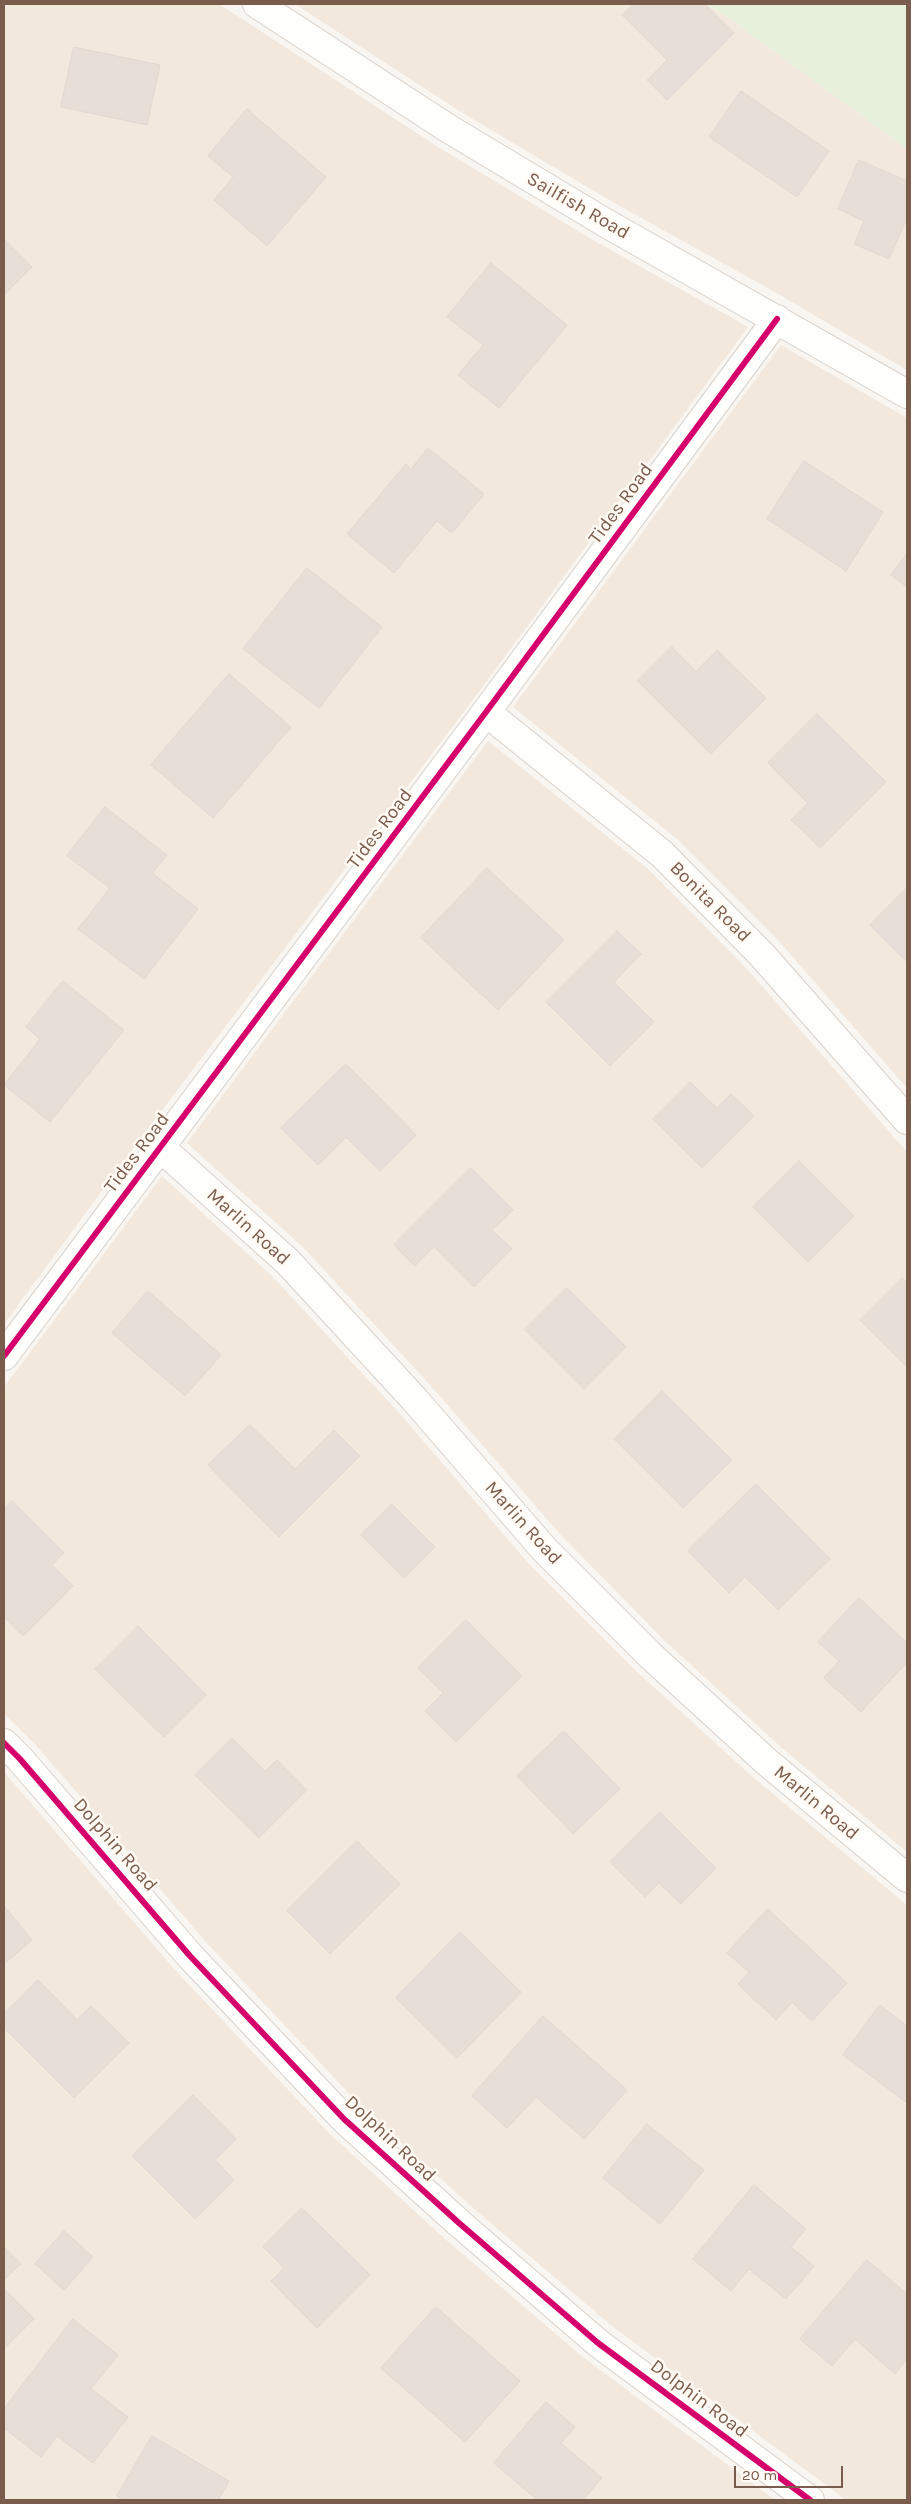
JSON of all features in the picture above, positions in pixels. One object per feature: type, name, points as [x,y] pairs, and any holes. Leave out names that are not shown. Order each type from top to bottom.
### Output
[{"type":"street","name":"Sailfish Road","points":[[257,4],[449,129],[604,222],[907,394]]},
{"type":"street","name":"Tides Road","points":[[4,1356],[486,712],[777,319]]},
{"type":"street","name":"Bonita Road","points":[[486,712],[662,854],[762,955],[907,1120]]},
{"type":"street","name":"Marlin Road","points":[[160,1147],[288,1262],[415,1400],[544,1549],[651,1656],[768,1763],[907,1878]]},
{"type":"street","name":"Dolphin Road","points":[[4,1743],[20,1758],[190,1956],[344,2119],[459,2223],[598,2343],[810,2500]]},
{"type":"shaded area","points":[[4,4],[219,4],[438,147],[593,240],[748,327],[472,701],[132,1150],[4,1324]]},
{"type":"shaded area","points":[[295,4],[705,4],[730,19],[907,149],[907,370],[775,292],[616,204],[461,112]]},
{"type":"shaded area","points":[[781,345],[907,418],[907,1088],[778,940],[677,839],[513,707]]},
{"type":"shaded area","points":[[488,741],[648,869],[747,969],[907,1152],[907,1852],[782,1748],[665,1641],[560,1534],[431,1386],[303,1247],[187,1143]]},
{"type":"shaded area","points":[[162,1176],[273,1277],[400,1414],[529,1564],[636,1671],[755,1779],[907,1905],[907,2500],[846,2500],[612,2326],[473,2208],[359,2104],[206,1942],[35,1744],[4,1714],[4,1387]]},
{"type":"shaded area","points":[[4,1772],[175,1970],[329,2133],[445,2239],[584,2358],[775,2500],[4,2500]]},
{"type":"green space","points":[[705,4],[907,4],[907,149],[730,19]]},
{"type":"building","points":[[634,4],[705,4],[734,33],[667,100],[647,80],[667,60],[622,15]]},
{"type":"building","points":[[74,47],[160,65],[147,125],[61,107]]},
{"type":"building","points":[[741,91],[829,151],[797,197],[709,137]]},
{"type":"building","points":[[247,109],[326,177],[267,246],[214,200],[233,177],[208,156]]},
{"type":"building","points":[[859,160],[907,181],[907,218],[889,259],[854,244],[864,221],[838,209]]},
{"type":"building","points":[[4,239],[32,267],[4,295]]},
{"type":"building","points":[[491,263],[567,325],[499,408],[458,375],[483,345],[447,317]]},
{"type":"building","points":[[428,448],[484,494],[452,533],[437,521],[394,573],[347,534],[406,464],[411,469]]},
{"type":"building","points":[[804,461],[883,512],[846,571],[767,519]]},
{"type":"building","points":[[907,554],[907,587],[891,575]]},
{"type":"building","points":[[307,568],[382,627],[319,708],[243,649]]},
{"type":"building","points":[[672,647],[696,671],[717,650],[766,698],[711,754],[638,681]]},
{"type":"building","points":[[229,674],[291,727],[213,818],[151,765]]},
{"type":"building","points":[[817,714],[886,782],[820,848],[791,820],[808,803],[768,763]]},
{"type":"building","points":[[105,807],[167,855],[152,873],[198,909],[144,979],[78,929],[110,888],[67,856]]},
{"type":"building","points":[[487,868],[564,940],[498,1010],[421,938]]},
{"type":"building","points":[[907,888],[907,962],[870,925]]},
{"type":"building","points":[[617,931],[641,954],[614,982],[654,1022],[610,1066],[546,1002]]},
{"type":"building","points":[[63,981],[124,1030],[50,1122],[4,1085],[40,1039],[26,1027]]},
{"type":"building","points":[[346,1064],[416,1135],[380,1171],[346,1137],[318,1165],[281,1128]]},
{"type":"building","points":[[690,1082],[717,1108],[731,1094],[754,1116],[702,1168],[653,1119]]},
{"type":"building","points":[[799,1161],[854,1216],[808,1262],[753,1207]]},
{"type":"building","points":[[471,1168],[513,1210],[492,1230],[512,1249],[474,1287],[434,1247],[415,1266],[394,1245]]},
{"type":"building","points":[[902,1278],[907,1283],[907,1367],[860,1320]]},
{"type":"building","points":[[567,1288],[626,1347],[584,1389],[525,1330]]},
{"type":"building","points":[[148,1291],[221,1355],[185,1396],[112,1333]]},
{"type":"building","points":[[662,1391],[732,1460],[683,1508],[614,1439]]},
{"type":"building","points":[[250,1425],[295,1469],[334,1430],[360,1456],[279,1537],[208,1465]]},
{"type":"building","points":[[756,1484],[830,1559],[778,1610],[745,1577],[729,1593],[688,1551]]},
{"type":"building","points":[[12,1501],[64,1553],[52,1565],[73,1586],[23,1636],[4,1617],[4,1509]]},
{"type":"building","points":[[392,1504],[435,1547],[404,1578],[361,1535]]},
{"type":"building","points":[[859,1598],[907,1643],[907,1662],[861,1712],[824,1678],[839,1661],[818,1642]]},
{"type":"building","points":[[466,1620],[522,1676],[456,1742],[425,1711],[443,1693],[418,1668]]},
{"type":"building","points":[[138,1626],[206,1695],[164,1737],[95,1669]]},
{"type":"building","points":[[564,1731],[620,1789],[573,1834],[517,1776]]},
{"type":"building","points":[[232,1738],[265,1771],[277,1760],[307,1790],[259,1838],[195,1775]]},
{"type":"building","points":[[660,1812],[716,1868],[681,1904],[659,1883],[645,1897],[610,1862]]},
{"type":"building","points":[[357,1841],[400,1884],[330,1954],[287,1911]]},
{"type":"building","points":[[4,1906],[32,1940],[4,1964]]},
{"type":"building","points":[[768,1909],[847,1983],[812,2021],[792,2002],[776,2020],[738,1984],[749,1972],[727,1953]]},
{"type":"building","points":[[460,1932],[521,1992],[457,2058],[396,1998]]},
{"type":"building","points":[[38,1980],[77,2020],[91,2006],[129,2043],[74,2098],[4,2028],[4,2014]]},
{"type":"building","points":[[880,2005],[907,2026],[907,2103],[843,2055]]},
{"type":"building","points":[[543,2016],[627,2090],[584,2139],[536,2097],[507,2128],[472,2096]]},
{"type":"building","points":[[193,2095],[236,2139],[215,2160],[234,2180],[195,2219],[132,2156]]},
{"type":"building","points":[[647,2124],[704,2170],[660,2224],[603,2178]]},
{"type":"building","points":[[754,2185],[806,2229],[791,2247],[814,2266],[786,2299],[749,2269],[731,2291],[693,2259]]},
{"type":"building","points":[[302,2208],[370,2275],[317,2328],[271,2281],[284,2268],[263,2247]]},
{"type":"building","points":[[64,2231],[93,2257],[64,2290],[35,2264]]},
{"type":"building","points":[[4,2247],[21,2264],[4,2280]]},
{"type":"building","points":[[867,2260],[907,2294],[907,2359],[895,2374],[855,2339],[832,2366],[800,2339]]},
{"type":"building","points":[[4,2289],[34,2319],[4,2349]]},
{"type":"building","points":[[436,2307],[520,2381],[465,2442],[381,2368]]},
{"type":"building","points":[[73,2319],[118,2355],[91,2389],[128,2417],[93,2463],[57,2436],[41,2457],[4,2428],[4,2409]]},
{"type":"building","points":[[546,2402],[575,2427],[561,2443],[602,2478],[583,2500],[537,2500],[494,2463]]},
{"type":"building","points":[[152,2436],[229,2481],[218,2500],[124,2500],[117,2496]]},
{"type":"cycle path","points":[[4,1356],[486,712],[777,319]]},
{"type":"cycle path","points":[[4,1743],[20,1759],[190,1956],[344,2119],[459,2223],[598,2343],[810,2500]]}]
